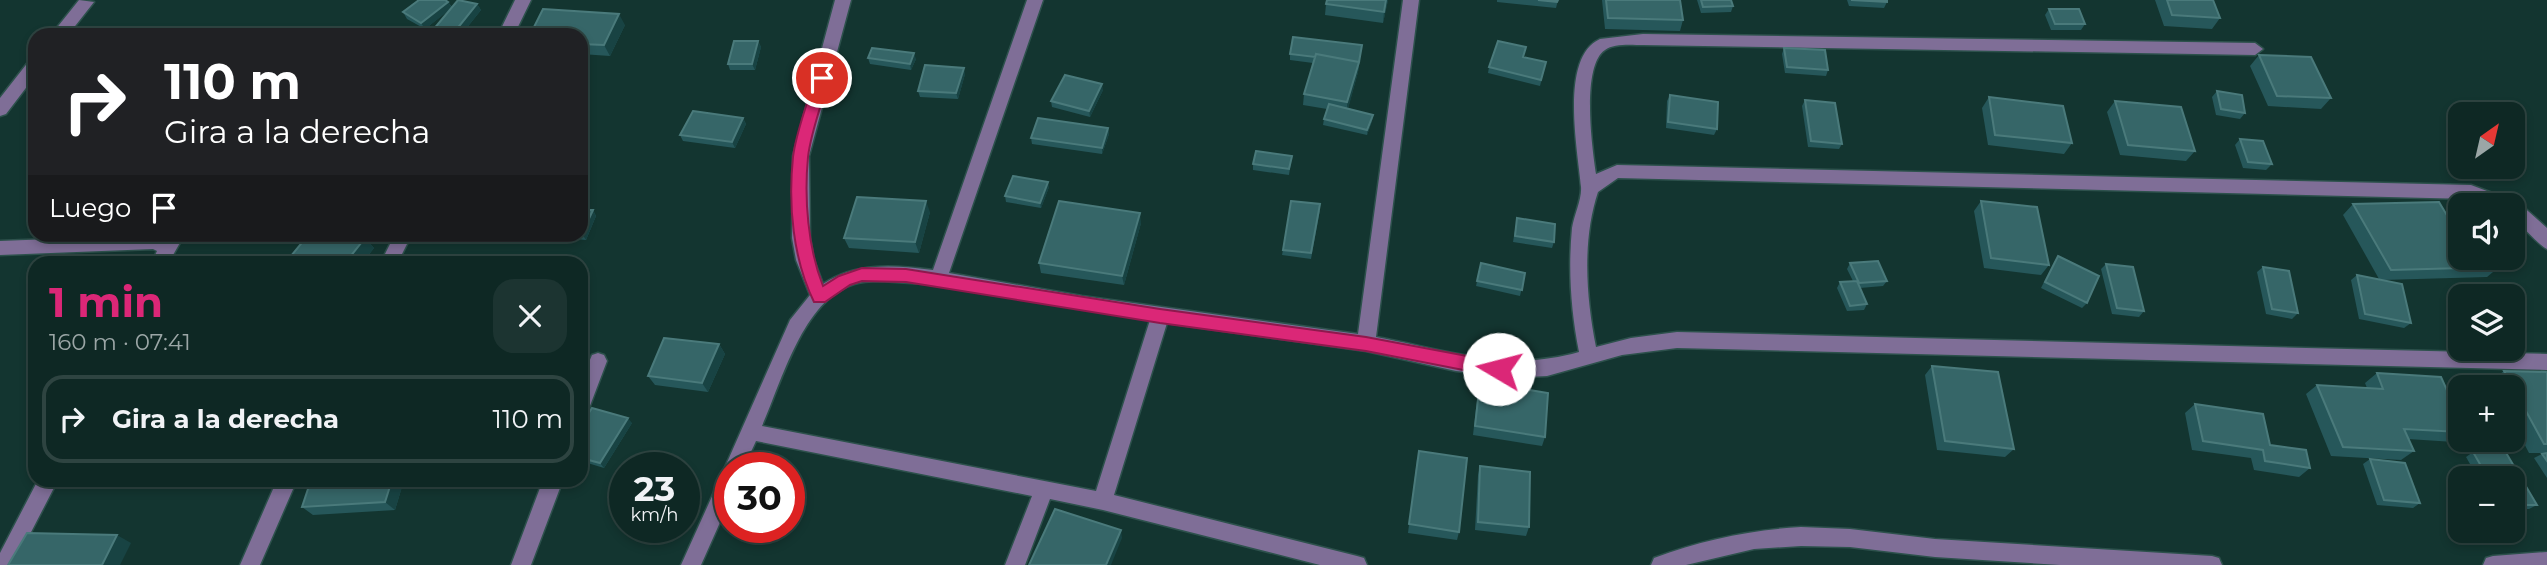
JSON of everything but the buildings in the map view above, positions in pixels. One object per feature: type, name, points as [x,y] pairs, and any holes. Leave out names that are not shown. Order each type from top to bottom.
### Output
[{"type":"street","points":[[509,28],[523,0]]},
{"type":"street","points":[[819,297],[805,260],[801,239],[801,156],[843,0]]},
{"type":"street","points":[[937,280],[1035,0]]},
{"type":"street","points":[[1366,344],[1410,0]]},
{"type":"street","points":[[65,28],[86,2]]},
{"type":"street","points":[[1589,358],[1581,321],[1579,294],[1582,222],[1590,189],[1581,125],[1588,60],[1595,48],[1609,42],[1670,40],[2255,49]]},
{"type":"street","points":[[0,110],[28,74]]},
{"type":"street","points":[[1590,189],[1607,175],[1640,170],[2474,193]]},
{"type":"street","points":[[2525,218],[2540,231],[2547,242]]},
{"type":"street","points":[[0,248],[154,242],[168,248]]},
{"type":"street","points":[[742,452],[799,320],[819,297],[845,281],[862,275],[937,280],[1160,316],[1366,344],[1483,368],[1514,371],[1562,366],[1640,344],[1677,340],[2547,362]]},
{"type":"street","points":[[1102,502],[1160,316]]},
{"type":"street","points":[[588,387],[598,361]]},
{"type":"street","points":[[751,432],[1102,502],[1357,565]]},
{"type":"street","points":[[4,565],[44,487]]},
{"type":"street","points":[[250,565],[284,487]]},
{"type":"street","points":[[520,565],[550,487]]},
{"type":"street","points":[[1015,565],[1044,490]]},
{"type":"street","points":[[691,565],[714,514]]},
{"type":"street","points":[[1661,565],[1687,554],[1729,543],[1769,537],[1842,537],[1925,556],[2212,565]]},
{"type":"street","points":[[2493,565],[2547,561]]},
{"type":"route","points":[[822,78],[801,156],[800,196],[801,239],[805,260],[819,297],[829,289],[862,275],[906,276],[1160,316],[1366,344],[1499,369]]}]
